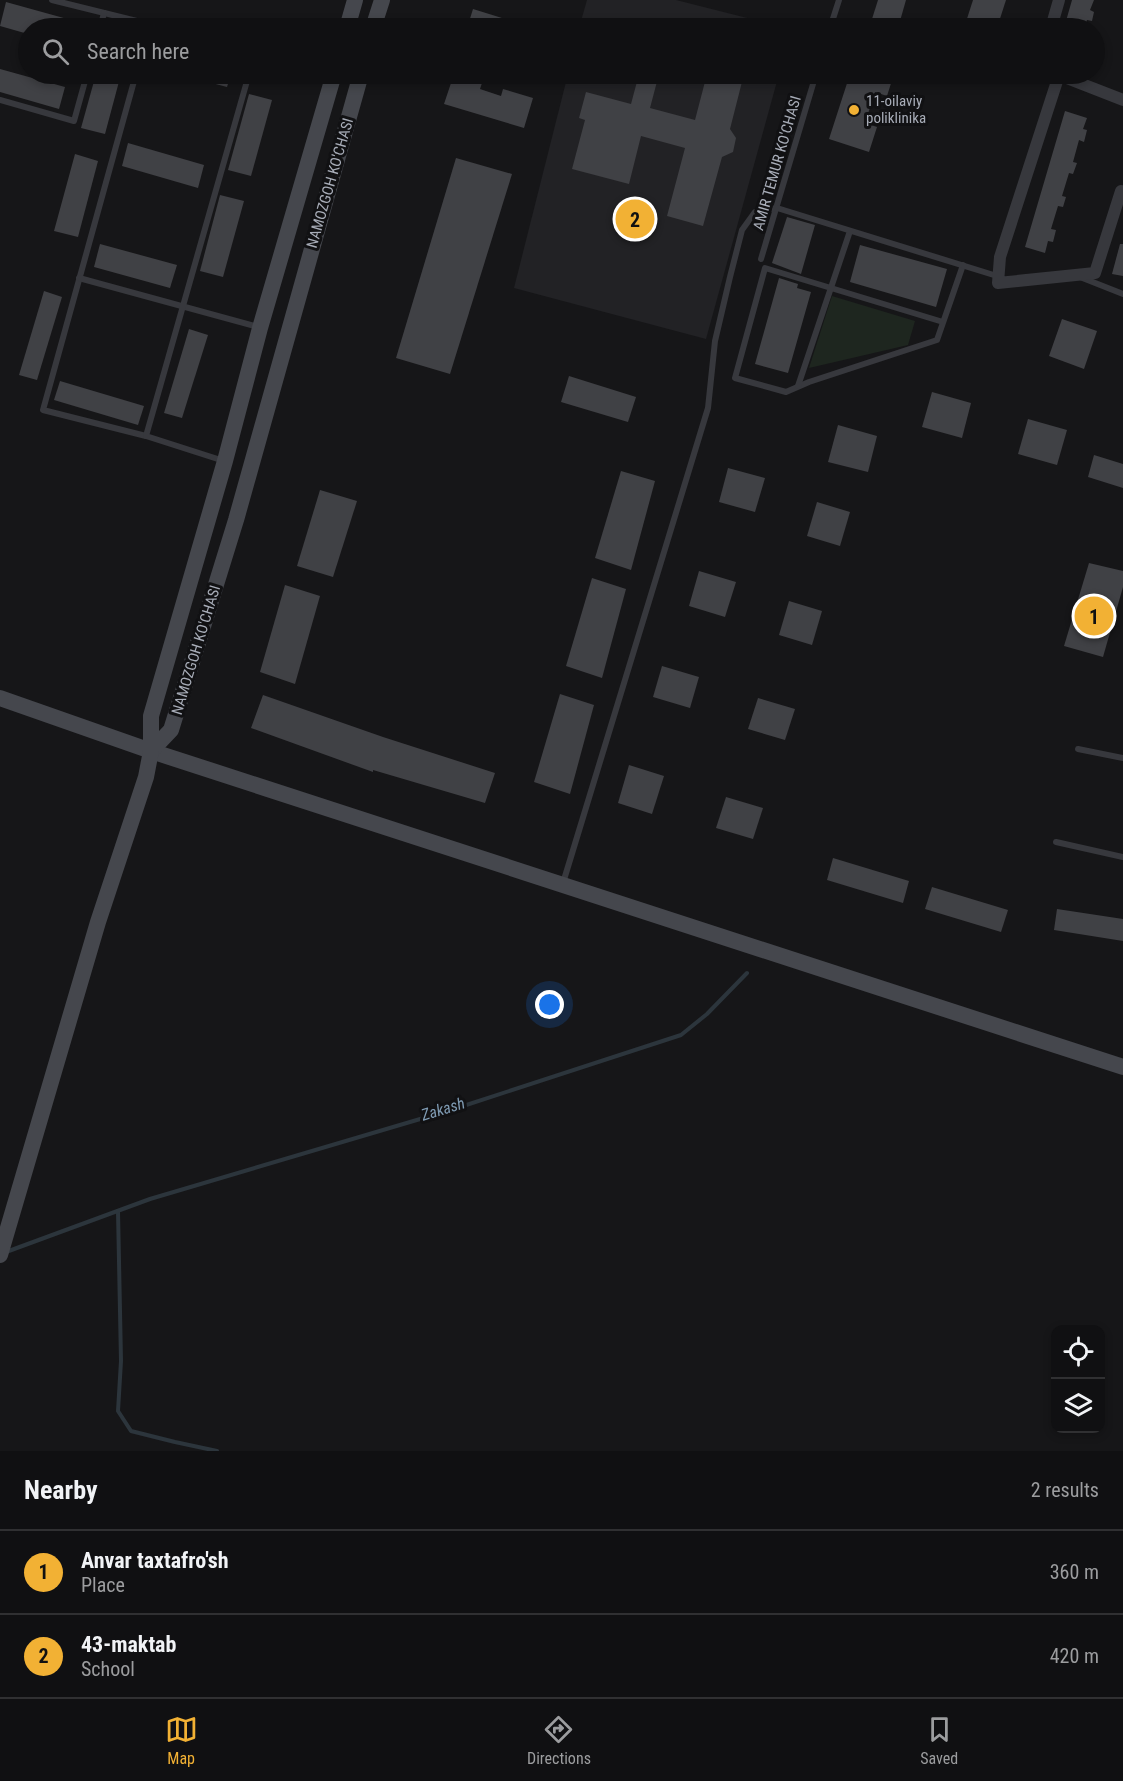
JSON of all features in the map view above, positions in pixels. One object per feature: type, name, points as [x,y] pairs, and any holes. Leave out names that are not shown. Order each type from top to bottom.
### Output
[{"type":"main road","points":[[350,18],[355,0]]},
{"type":"main road","points":[[376,18],[382,0]]},
{"type":"main road","name":"NAMOZGOH KO'CHASI","points":[[151,751],[151,716],[331,84]]},
{"type":"main road","name":"NAMOZGOH KO'CHASI","points":[[151,751],[171,730],[199,642],[236,520],[358,84]]},
{"type":"main road","points":[[0,698],[151,751],[1123,1067]]},
{"type":"main road","points":[[0,1255],[98,922],[146,777],[151,751]]},
{"type":"street","points":[[1054,18],[1059,0]]},
{"type":"street","points":[[1055,84],[1000,257],[998,283],[1095,273],[1121,191],[1123,192]]},
{"type":"street","points":[[1083,84],[1123,100]]},
{"type":"lane","points":[[52,0],[120,18]]},
{"type":"lane","points":[[834,18],[839,0]]},
{"type":"lane","points":[[103,18],[104,13]]},
{"type":"lane","points":[[0,100],[74,121],[84,84]]},
{"type":"lane","points":[[133,84],[43,410],[146,436],[225,461]]},
{"type":"lane","points":[[146,436],[246,84]]},
{"type":"lane","name":"AMIR TEMUR KO'CHASI","points":[[761,259],[813,84]]},
{"type":"lane","points":[[562,885],[708,408],[715,341],[742,230],[754,212],[777,208],[997,276]]},
{"type":"lane","points":[[798,386],[850,231]]},
{"type":"lane","points":[[943,322],[765,267],[735,378],[786,392],[937,340],[963,266]]},
{"type":"lane","points":[[1074,275],[1123,294]]},
{"type":"lane","points":[[79,278],[260,328]]},
{"type":"lane","points":[[1078,748],[1123,758]]},
{"type":"lane","points":[[1056,842],[1123,857]]},
{"type":"shaded area","points":[[587,0],[676,0],[747,18],[582,18]]},
{"type":"shaded area","points":[[565,84],[776,84],[706,339],[514,288]]},
{"type":"shaded area","points":[[832,296],[915,321],[908,345],[809,368]]},
{"type":"building","points":[[878,0],[906,0],[901,18],[872,18]]},
{"type":"building","points":[[973,0],[1006,0],[1000,18],[967,18]]},
{"type":"building","points":[[1072,0],[1094,0],[1090,10],[1094,12],[1093,18],[1067,18]]},
{"type":"building","points":[[6,2],[64,18],[18,18],[18,31],[0,26]]},
{"type":"building","points":[[473,9],[502,18],[470,18]]},
{"type":"building","points":[[0,69],[18,74],[18,84],[54,84],[65,87],[59,109],[0,92]]},
{"type":"building","points":[[93,84],[118,84],[105,134],[81,128]]},
{"type":"building","points":[[451,84],[482,84],[480,89],[501,96],[503,89],[533,98],[524,128],[444,104]]},
{"type":"building","points":[[636,84],[656,84],[650,108],[695,120],[704,84],[741,84],[730,129],[736,138],[733,152],[722,157],[703,226],[667,216],[685,148],[641,136],[629,184],[572,169],[585,120],[579,118],[586,92],[631,104]]},
{"type":"building","name":"11-oilaviy poliklinika","points":[[847,84],[891,84],[887,96],[875,92],[865,123],[877,127],[869,152],[829,139]]},
{"type":"building","points":[[249,94],[272,100],[251,176],[228,170]]},
{"type":"building","points":[[1065,111],[1087,118],[1083,129],[1087,130],[1084,142],[1079,140],[1073,162],[1077,163],[1073,174],[1069,173],[1062,196],[1066,197],[1063,207],[1058,206],[1051,229],[1056,230],[1053,242],[1048,241],[1045,253],[1025,247]]},
{"type":"building","points":[[128,143],[204,165],[198,188],[122,166]]},
{"type":"building","points":[[75,154],[98,161],[78,237],[54,231]]},
{"type":"building","points":[[456,158],[512,174],[450,374],[396,358]]},
{"type":"building","points":[[220,195],[244,201],[223,277],[200,271]]},
{"type":"building","points":[[787,217],[815,225],[801,274],[772,263]]},
{"type":"building","points":[[100,244],[177,265],[170,288],[94,267]]},
{"type":"building","points":[[1120,244],[1123,244],[1123,276],[1112,274]]},
{"type":"building","points":[[860,245],[947,269],[936,307],[850,282]]},
{"type":"building","points":[[779,278],[798,284],[797,288],[811,292],[788,373],[755,364]]},
{"type":"building","points":[[44,291],[62,297],[37,380],[19,375]]},
{"type":"building","points":[[1062,319],[1097,331],[1084,369],[1049,356]]},
{"type":"building","points":[[189,329],[208,335],[182,418],[164,413]]},
{"type":"building","points":[[569,376],[636,397],[628,422],[561,402]]},
{"type":"building","points":[[60,381],[144,406],[138,425],[54,400]]},
{"type":"building","points":[[932,392],[971,403],[962,438],[922,427]]},
{"type":"building","points":[[1028,419],[1067,430],[1057,465],[1018,454]]},
{"type":"building","points":[[838,425],[877,436],[868,472],[828,462]]},
{"type":"building","points":[[1094,455],[1123,464],[1123,488],[1088,477]]},
{"type":"building","points":[[728,468],[765,478],[755,512],[719,502]]},
{"type":"building","points":[[621,471],[655,481],[631,570],[595,558]]},
{"type":"building","points":[[320,490],[357,501],[333,577],[297,566]]},
{"type":"building","points":[[817,502],[850,512],[840,546],[807,536]]},
{"type":"building","points":[[1089,563],[1123,571],[1123,587],[1103,657],[1064,646]]},
{"type":"building","points":[[699,571],[736,582],[725,617],[689,606]]},
{"type":"building","points":[[592,578],[626,589],[602,678],[566,666]]},
{"type":"building","points":[[285,585],[320,596],[295,684],[260,672]]},
{"type":"building","points":[[789,601],[822,611],[812,645],[779,635]]},
{"type":"building","points":[[662,666],[699,677],[690,708],[653,697]]},
{"type":"building","points":[[560,694],[594,705],[570,794],[534,782]]},
{"type":"building","points":[[263,695],[495,773],[485,803],[373,770],[373,772],[251,728]]},
{"type":"building","points":[[758,698],[795,709],[785,740],[748,729]]},
{"type":"building","points":[[629,765],[664,776],[652,814],[618,803]]},
{"type":"building","points":[[726,797],[763,808],[753,839],[716,828]]},
{"type":"building","points":[[833,858],[909,881],[903,903],[827,880]]},
{"type":"building","points":[[932,887],[1008,910],[1001,932],[925,909]]},
{"type":"building","points":[[1057,909],[1123,919],[1123,941],[1054,930]]},
{"type":"waterway","name":"Zakash","points":[[6,1252],[150,1199],[454,1109],[681,1035],[707,1014],[747,973]]},
{"type":"waterway","name":"Zakash","points":[[118,1211],[121,1361],[118,1411],[131,1431],[217,1451]]},
{"type":"place","name":"11-oilaviy poliklinika","points":[[854,110]]},
{"type":"place","name":"43-maktab","points":[[635,219]]},
{"type":"place","name":"Anvar taxtafro'sh","points":[[1094,616]]}]
